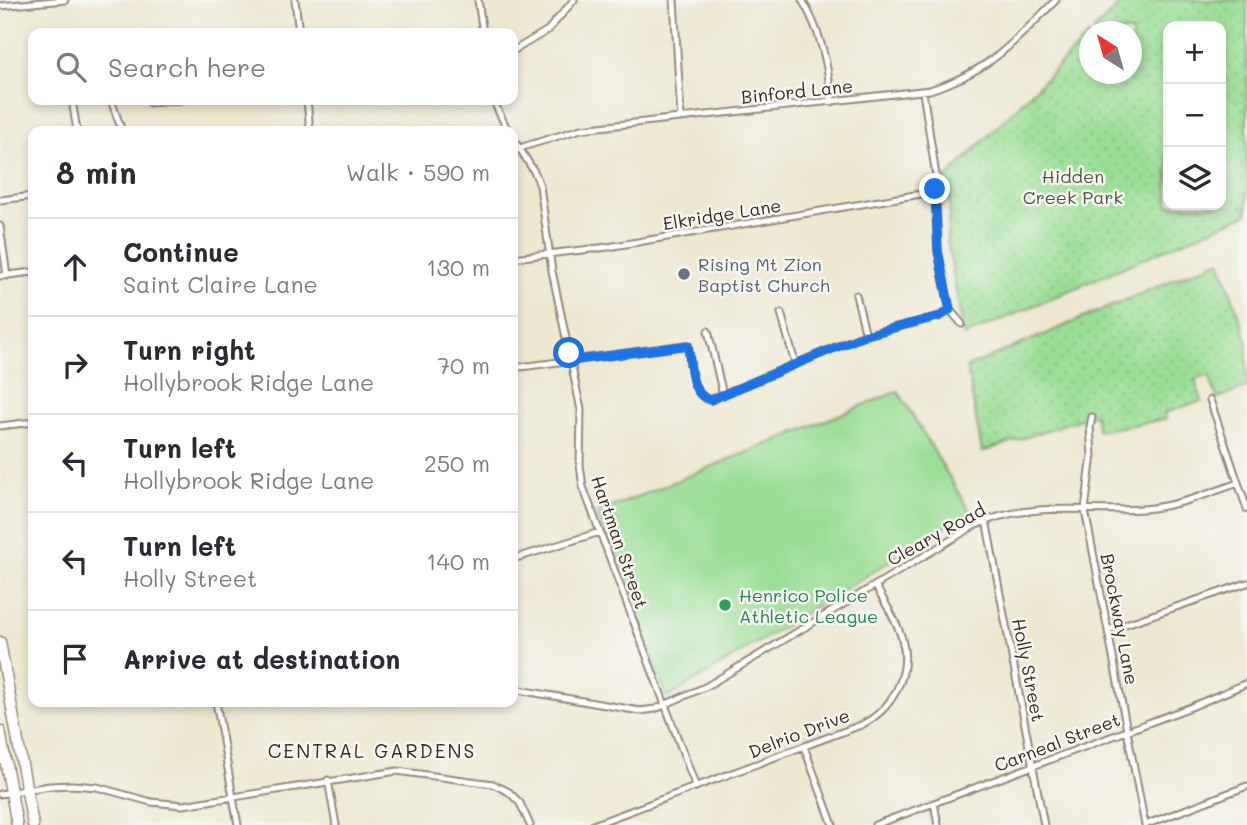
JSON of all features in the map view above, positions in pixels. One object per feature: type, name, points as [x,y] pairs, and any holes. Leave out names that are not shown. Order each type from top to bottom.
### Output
[{"type":"highway","points":[[0,642],[33,825]]},
{"type":"highway","points":[[0,731],[6,793],[17,825]]},
{"type":"street","points":[[0,6],[65,0]]},
{"type":"street","points":[[295,0],[298,28]]},
{"type":"street","points":[[478,0],[482,28]]},
{"type":"street","points":[[518,48],[548,30],[574,0]]},
{"type":"street","points":[[674,0],[681,118]]},
{"type":"street","points":[[802,0],[818,33],[826,61],[832,102]]},
{"type":"street","name":"Binford Lane","points":[[518,148],[581,130],[923,92],[949,84],[981,69],[1002,53],[1056,0]]},
{"type":"street","points":[[923,92],[936,167],[937,183],[934,190],[938,251],[950,310],[962,324]]},
{"type":"street","points":[[73,105],[76,126]]},
{"type":"street","points":[[113,105],[120,126]]},
{"type":"street","points":[[307,105],[310,126]]},
{"type":"street","points":[[495,105],[506,126]]},
{"type":"street","name":"Hartman Street","points":[[518,152],[537,178],[582,427],[581,474],[600,532],[696,787]]},
{"type":"street","name":"Elkridge Lane","points":[[518,257],[663,238],[934,190]]},
{"type":"street","points":[[0,200],[28,197]]},
{"type":"street","points":[[0,226],[3,276],[28,273]]},
{"type":"street","points":[[856,295],[866,335]]},
{"type":"street","points":[[518,367],[688,345],[694,385],[699,393],[710,400],[866,335],[940,316],[950,310]]},
{"type":"street","points":[[780,313],[795,363]]},
{"type":"street","points":[[708,331],[723,396]]},
{"type":"street","points":[[1210,400],[1247,509]]},
{"type":"street","name":"Brockway Lane","points":[[1092,417],[1092,455],[1085,510],[1145,825]]},
{"type":"street","points":[[0,426],[28,423]]},
{"type":"street","name":"Cleary Road","points":[[518,690],[640,711],[665,705],[707,687],[986,520],[1019,511],[1163,506],[1238,483]]},
{"type":"street","name":"Holly Street","points":[[986,520],[1044,825]]},
{"type":"street","points":[[518,557],[600,532]]},
{"type":"street","points":[[1108,630],[1247,583]]},
{"type":"street","name":"Delrio Drive","points":[[593,825],[613,822],[869,721],[885,708],[897,690],[903,670],[902,638],[875,586]]},
{"type":"street","name":"Carneal Street","points":[[875,825],[1247,683]]},
{"type":"street","points":[[217,707],[237,825]]},
{"type":"street","points":[[804,747],[833,825]]},
{"type":"street","points":[[6,793],[80,785],[151,802],[183,805],[397,771],[493,784],[509,792],[520,803],[530,825]]},
{"type":"street","points":[[328,780],[336,825]]},
{"type":"street","points":[[1145,825],[1247,786]]},
{"type":"street","points":[[934,803],[938,825]]},
{"type":"green space","name":"Hidden Creek Park","points":[[1124,0],[1247,0],[1247,214],[964,336],[947,240],[950,203],[946,178],[1079,45],[1079,84],[1142,84],[1142,21],[1103,21]]},
{"type":"green space","points":[[1220,260],[1247,340],[1247,388],[1217,398],[1209,375],[1195,380],[1202,401],[1164,413],[1166,419],[1098,431],[1095,414],[982,452],[967,367]]},
{"type":"green space","name":"Henrico Police Athletic League","points":[[898,391],[970,512],[667,698],[597,513]]},
{"type":"place","name":"Rising Mt Zion Baptist Church","points":[[684,274]]},
{"type":"place","name":"Henrico Police Athletic League","points":[[725,605]]},
{"type":"district","name":"CENTRAL GARDENS","points":[[372,750]]},
{"type":"route","points":[[569,353],[571,361],[688,345],[694,385],[705,399],[714,400],[795,363],[866,335],[940,316],[950,310],[938,251],[935,189]]}]
